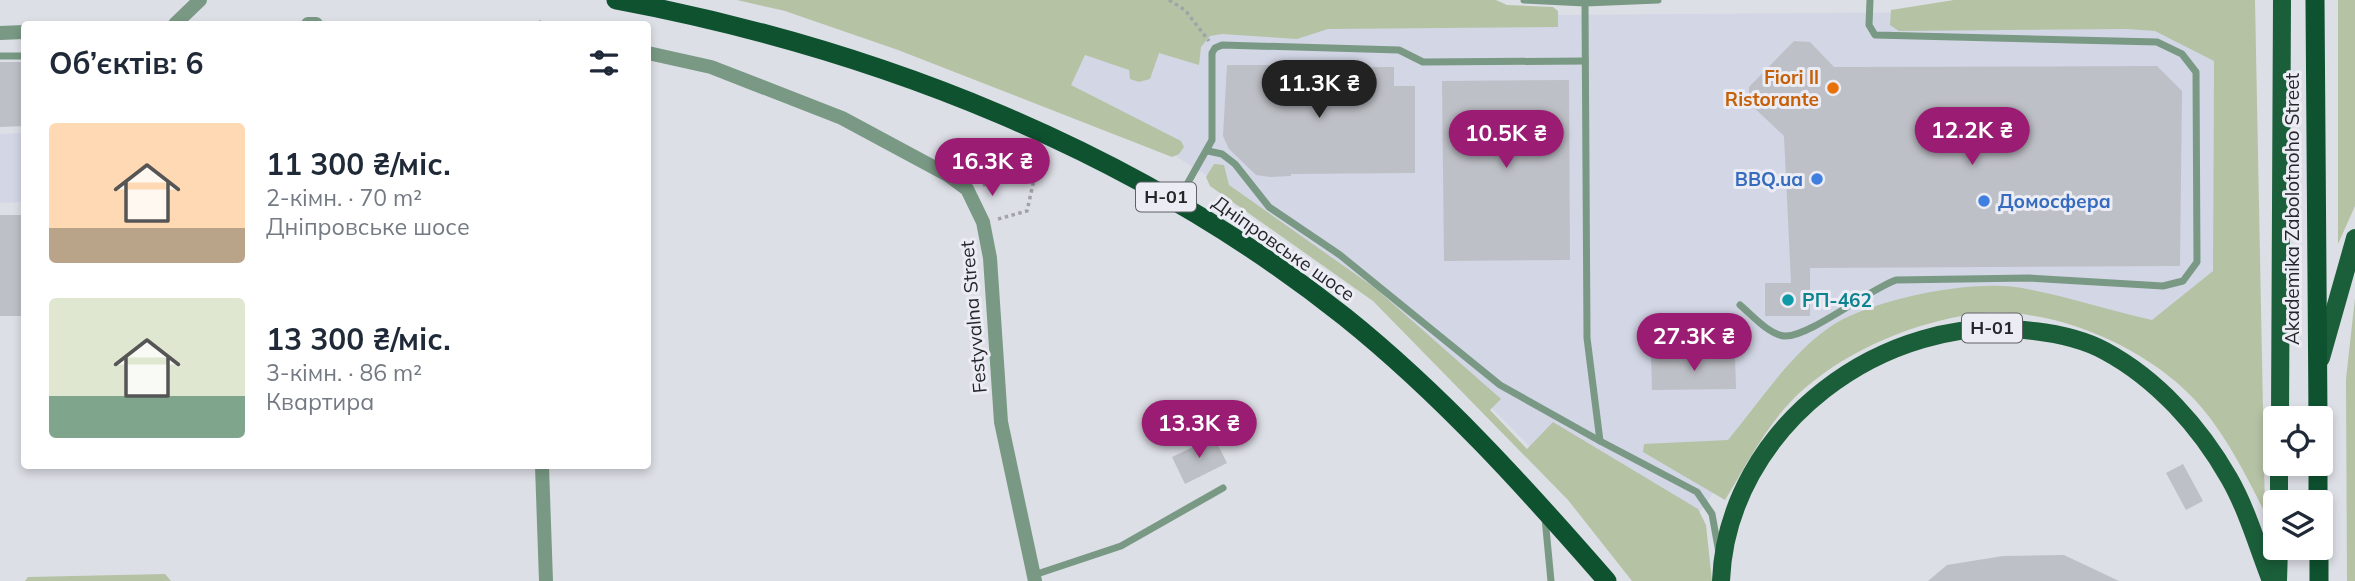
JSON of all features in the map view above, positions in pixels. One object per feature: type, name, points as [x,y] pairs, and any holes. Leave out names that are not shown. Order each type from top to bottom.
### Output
[{"type":"highway","name":"Дніпровське шосе","points":[[616,0],[717,20],[822,48],[927,84],[1100,160],[1177,203],[1244,243],[1346,318],[1402,367],[1545,510],[1606,581]]},
{"type":"highway","name":"Akademika Zabolotnoho Street","points":[[2315,0],[2317,406]]},
{"type":"highway","points":[[2319,560],[2319,581]]},
{"type":"main road","name":"Akademika Zabolotnoho Street","points":[[2280,406],[2282,0]]},
{"type":"main road","points":[[2316,375],[2355,238]]},
{"type":"main road","name":"Н-01","points":[[1721,576],[1735,511],[1753,469],[1789,421],[1813,398],[1867,360],[1916,340],[1972,328],[2010,327],[2065,335],[2104,351],[2148,380],[2186,417],[2230,479],[2271,581]]},
{"type":"main road","points":[[2278,560],[2278,581]]},
{"type":"street","points":[[178,21],[200,0]]},
{"type":"street","points":[[0,33],[21,32]]},
{"type":"street","points":[[651,54],[711,67],[842,118],[948,175],[967,189]]},
{"type":"street","name":"Festyvalna Street","points":[[967,189],[983,222],[990,258],[1002,422],[1035,578]]},
{"type":"street","points":[[542,469],[546,581]]},
{"type":"lane","points":[[1524,0],[1585,3],[1658,0]]},
{"type":"lane","points":[[1740,305],[1769,329],[1784,336],[1803,332],[1879,286],[1896,280],[2029,278],[2163,286],[2183,281],[2197,262],[2196,72],[2182,54],[2157,42],[1875,35],[1869,25],[1870,0]]},
{"type":"lane","points":[[1585,3],[1587,338],[1600,441]]},
{"type":"lane","points":[[1177,203],[1212,140],[1214,48],[1399,50],[1423,62],[1585,61]]},
{"type":"lane","points":[[0,56],[21,56]]},
{"type":"lane","points":[[1208,151],[1222,153],[1235,164],[1269,207],[1340,255],[1500,385],[1697,492],[1703,498],[1715,523],[1721,576]]},
{"type":"lane","points":[[1035,578],[1121,546],[1223,488]]},
{"type":"lane","points":[[1545,510],[1551,581]]},
{"type":"path","points":[[1169,0],[1185,10],[1214,48]]},
{"type":"path","points":[[963,149],[988,160],[995,146]]},
{"type":"path","points":[[967,189],[998,182],[1037,166],[1027,211],[1008,216]]},
{"type":"shaded area","points":[[1084,1],[1309,17],[1954,12],[2154,24],[2214,61],[2213,271],[2152,321],[2000,299],[1892,310],[1781,393],[1657,575],[1450,366],[1366,290],[1219,183],[1063,87]]},
{"type":"shaded area","points":[[21,133],[21,202],[0,203],[0,134]]},
{"type":"green space","points":[[737,0],[1496,0],[1507,5],[1553,7],[1558,11],[1558,27],[1328,29],[1297,39],[1222,34],[1210,36],[1201,47],[1199,65],[1159,53],[1150,79],[1139,82],[1130,79],[1129,70],[1085,55],[1071,85],[1181,141],[1184,147],[1179,154],[1172,157],[898,50],[785,11]]},
{"type":"green space","points":[[1954,0],[2255,0],[2263,509],[2220,432],[2202,408],[2157,367],[2099,335],[2036,316],[2004,313],[1951,318],[1906,331],[1863,349],[1823,374],[1781,413],[1761,440],[1725,500],[1643,452],[1644,444],[1728,440],[1786,367],[1827,329],[1845,318],[1894,300],[1949,289],[2001,286],[2038,291],[2152,320],[2213,271],[2214,61],[2155,31],[1899,31],[1890,25],[1891,10]]},
{"type":"green space","points":[[2338,0],[2355,0],[2355,206],[2338,244]]},
{"type":"green space","points":[[1214,164],[1224,165],[1229,185],[1375,288],[1501,399],[1490,410],[1527,449],[1553,422],[1698,509],[1706,525],[1712,581],[1632,581],[1568,500],[1373,301],[1210,186],[1206,177]]},
{"type":"green space","points":[[2355,298],[2355,581],[2347,581],[2346,379]]},
{"type":"green space","points":[[165,574],[171,581],[25,581],[28,577]]},
{"type":"building","name":"Домосфера","points":[[1794,41],[1810,42],[1834,67],[2157,66],[2182,91],[2180,266],[1810,268],[1810,316],[1765,316],[1765,283],[1791,283],[1784,136],[1749,103],[1749,87]]},
{"type":"building","points":[[0,62],[21,62],[21,126],[0,127]]},
{"type":"building","points":[[1227,65],[1288,65],[1288,68],[1394,67],[1394,86],[1415,86],[1415,173],[1291,174],[1270,177],[1256,175],[1229,149],[1223,136]]},
{"type":"building","points":[[1569,80],[1570,260],[1444,261],[1442,81]]},
{"type":"building","points":[[0,215],[21,215],[21,316],[0,316]]},
{"type":"building","points":[[1735,356],[1736,389],[1652,390],[1651,357]]},
{"type":"building","points":[[1214,437],[1227,463],[1185,484],[1172,457]]},
{"type":"building","points":[[2183,464],[2203,501],[2186,510],[2166,473]]},
{"type":"building","points":[[2064,555],[2119,581],[1928,581],[1947,565],[2003,556]]},
{"type":"place","name":"Fiori Il Ristorante","points":[[1833,88]]},
{"type":"place","name":"BBQ.ua","points":[[1817,179]]},
{"type":"place","name":"Домосфера","points":[[1984,201]]},
{"type":"place","name":"РП-462","points":[[1788,300]]}]
